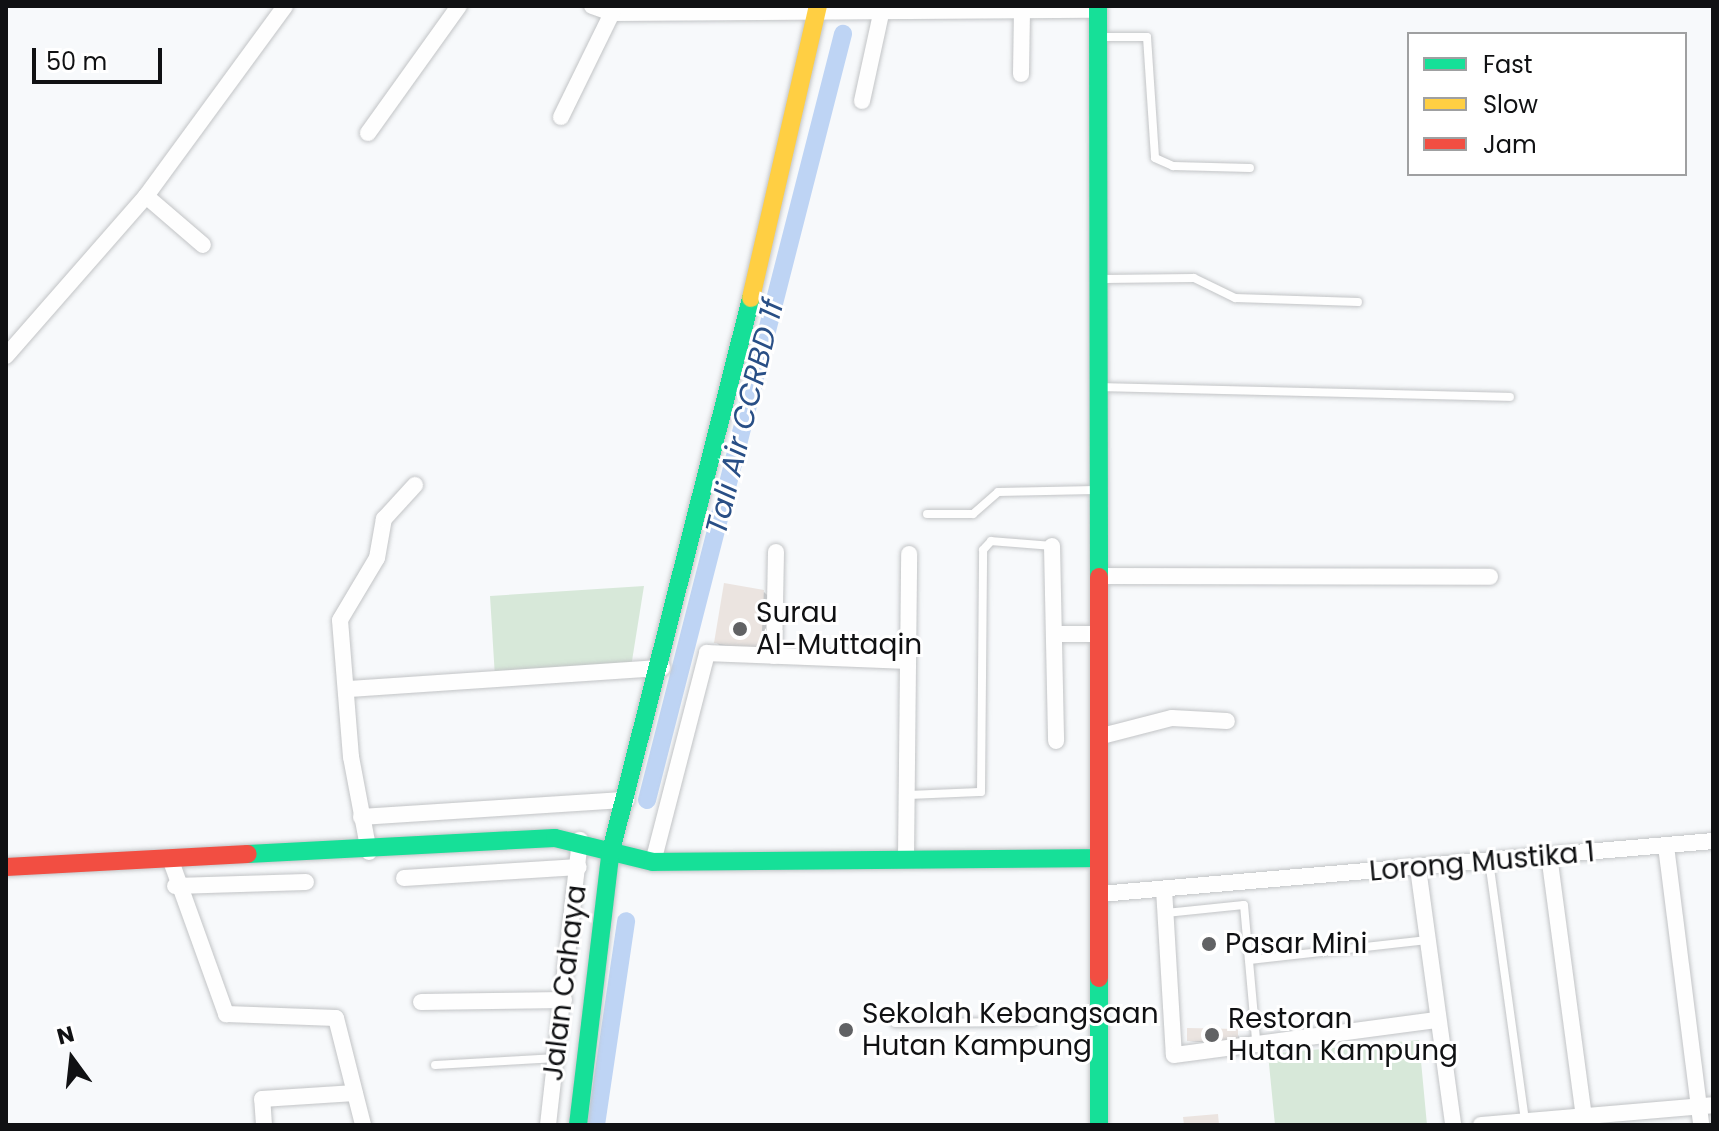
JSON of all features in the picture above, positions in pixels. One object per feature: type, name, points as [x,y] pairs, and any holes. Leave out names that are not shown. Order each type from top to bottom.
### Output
[{"type":"street","points":[[6,356],[146,196],[285,6]]},
{"type":"street","points":[[368,133],[459,6]]},
{"type":"street","points":[[592,6],[612,13],[818,8],[1098,8],[1102,279],[1098,634],[1099,1125]]},
{"type":"street","points":[[1021,74],[1022,7]]},
{"type":"street","points":[[578,1125],[610,855],[662,668],[818,8]]},
{"type":"street","points":[[862,101],[882,9]]},
{"type":"street","points":[[561,117],[612,13]]},
{"type":"street","points":[[146,196],[203,245]]},
{"type":"street","points":[[369,852],[361,817],[350,689],[340,620],[377,558],[384,519],[415,485]]},
{"type":"street","points":[[1052,546],[1057,634],[1056,741]]},
{"type":"street","points":[[774,656],[776,552]]},
{"type":"street","points":[[906,857],[909,554]]},
{"type":"street","points":[[1099,576],[1490,577]]},
{"type":"street","points":[[1057,634],[1098,634]]},
{"type":"street","points":[[653,862],[704,657],[907,661]]},
{"type":"street","points":[[350,689],[662,668]]},
{"type":"street","points":[[1098,737],[1172,718],[1227,721]]},
{"type":"street","points":[[361,817],[626,800]]},
{"type":"street","points":[[6,867],[580,840],[610,855],[653,862],[906,857],[1099,858]]},
{"type":"street","name":"Jalan Cahaya","points":[[548,1125],[580,840]]},
{"type":"street","name":"Lorong Mustika 1","points":[[1100,894],[1713,841]]},
{"type":"street","points":[[1666,846],[1706,1106],[1701,1125]]},
{"type":"street","points":[[1549,855],[1584,1121]]},
{"type":"street","points":[[171,861],[175,886],[228,1016],[337,1019],[363,1125]]},
{"type":"street","points":[[404,878],[579,867]]},
{"type":"street","points":[[1418,868],[1453,1125]]},
{"type":"street","points":[[175,886],[306,882]]},
{"type":"street","points":[[1164,889],[1170,1052],[1252,1048],[1256,1040],[1438,1020]]},
{"type":"street","points":[[421,1002],[564,1000]]},
{"type":"street","points":[[264,1125],[262,1099],[355,1093]]},
{"type":"street","points":[[1481,1125],[1584,1121],[1706,1106]]},
{"type":"lane","points":[[1099,37],[1147,37],[1155,158],[1173,166],[1250,168]]},
{"type":"lane","points":[[1102,279],[1206,279],[1235,298],[1358,302]]},
{"type":"lane","points":[[1101,387],[1510,397]]},
{"type":"lane","points":[[927,514],[973,514],[998,492],[1100,490]]},
{"type":"lane","points":[[906,795],[981,792],[983,550],[991,541],[1052,546]]},
{"type":"lane","points":[[1489,861],[1525,1122]]},
{"type":"lane","points":[[1166,913],[1244,905],[1256,1040]]},
{"type":"lane","points":[[1249,960],[1428,940]]},
{"type":"lane","points":[[895,1023],[1033,1022]]},
{"type":"lane","points":[[435,1065],[557,1058]]},
{"type":"green space","points":[[644,586],[631,667],[495,677],[490,596]]},
{"type":"green space","points":[[1419,1040],[1427,1125],[1275,1125],[1268,1054]]},
{"type":"building","name":"Surau Al-Muttaqin","points":[[724,583],[764,590],[761,651],[714,643]]},
{"type":"building","name":"Restoran Hutan Kampung","points":[[1187,1028],[1238,1029],[1238,1042],[1187,1041]]},
{"type":"building","points":[[1218,1114],[1219,1125],[1184,1125],[1183,1117]]},
{"type":"waterway","name":"Tali Air CCRBD 1f","points":[[647,800],[843,34]]},
{"type":"waterway","name":"Tali Air CCRBD 1f","points":[[596,1125],[626,921]]},
{"type":"traffic: fast","points":[[1098,6],[1099,577]]},
{"type":"traffic: fast","points":[[578,1125],[610,855],[751,298]]},
{"type":"traffic: fast","points":[[248,854],[555,838],[653,862],[1099,858]]},
{"type":"traffic: fast","points":[[1099,978],[1099,1125]]},
{"type":"traffic: slow","points":[[751,298],[818,6]]},
{"type":"traffic: jam","points":[[1099,577],[1099,978]]},
{"type":"traffic: jam","points":[[6,867],[248,854]]},
{"type":"place","name":"Surau Al-Muttaqin","points":[[740,629]]},
{"type":"place","name":"Pasar Mini","points":[[1209,944]]},
{"type":"place","name":"Sekolah Kebangsaan Hutan Kampung","points":[[846,1030]]},
{"type":"place","name":"Restoran Hutan Kampung","points":[[1212,1035]]}]
